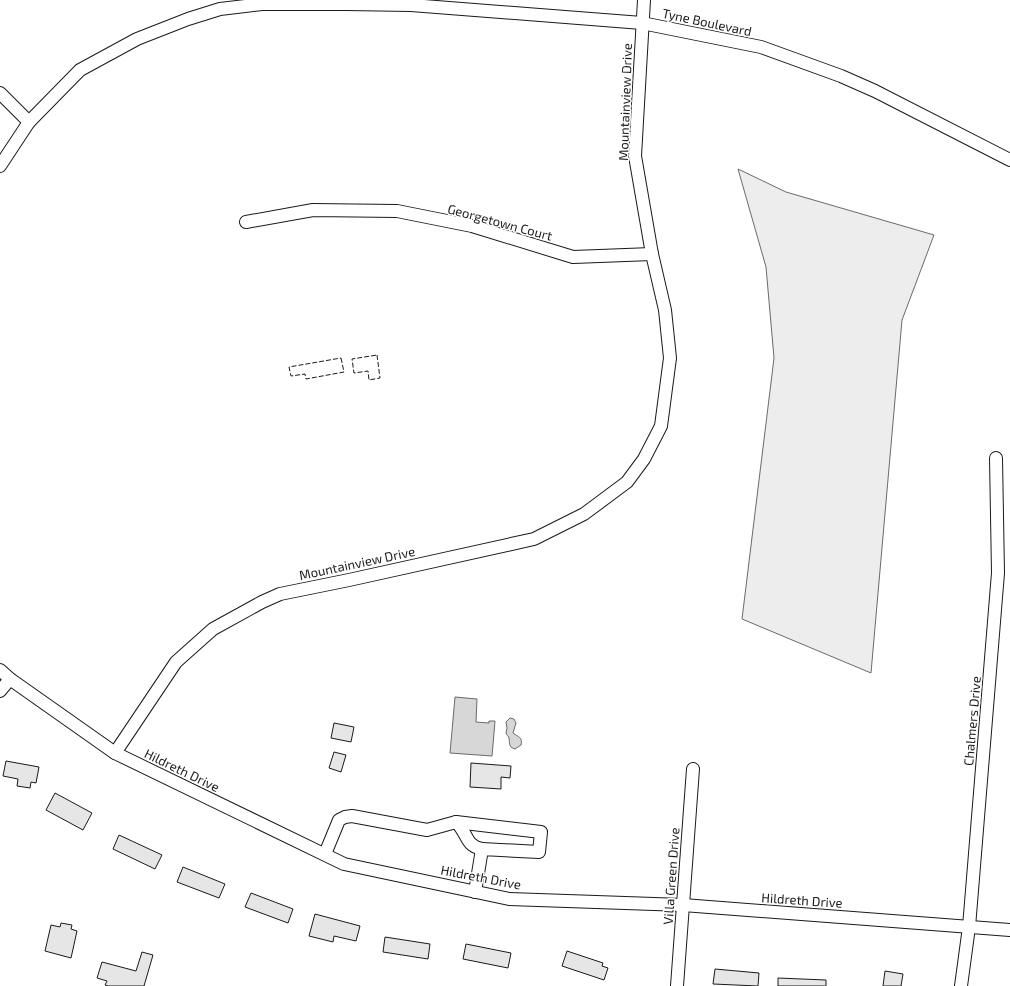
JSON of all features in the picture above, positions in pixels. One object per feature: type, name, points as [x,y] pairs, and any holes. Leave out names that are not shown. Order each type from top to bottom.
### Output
[{"type":"street","name":"Mountainview Drive","points":[[115,752],[176,662],[213,629],[262,602],[280,594],[534,539],[584,514],[627,482],[644,459],[661,426],[670,358],[665,310],[652,254],[635,156],[644,0]]},
{"type":"street","name":"Tyne Boulevard","points":[[0,166],[29,122],[80,70],[136,39],[188,19],[220,10],[262,4],[411,5],[642,22],[761,47],[833,73],[875,91],[1010,160]]},
{"type":"street","points":[[0,93],[29,122]]},
{"type":"street","name":"Georgetown Court","points":[[246,222],[313,210],[397,211],[472,226],[573,257],[652,254]]},
{"type":"street","name":"Chalmers Drive","points":[[961,986],[969,927],[998,573],[996,458]]},
{"type":"street","name":"Hildreth Drive","points":[[0,670],[10,679],[115,752],[344,864],[509,899],[684,905],[1010,930]]},
{"type":"street","points":[[0,691],[10,679]]},
{"type":"street","name":"Villa Green Drive","points":[[677,986],[693,769]]},
{"type":"street","points":[[325,854],[339,820],[352,816],[427,830],[456,822],[541,832],[539,852],[474,848],[469,843],[460,826],[456,822]]},
{"type":"street","points":[[475,892],[482,849]]},
{"type":"shaded area","points":[[738,169],[786,192],[934,235],[902,320],[871,673],[742,619],[774,358],[766,267]]},
{"type":"shaded area","points":[[455,697],[477,699],[476,722],[489,723],[489,721],[495,721],[492,756],[450,753]]},
{"type":"shaded area","points":[[510,718],[514,719],[516,723],[513,733],[521,740],[521,745],[515,749],[510,746],[509,738],[506,733],[506,722]]},
{"type":"building","points":[[334,723],[354,727],[351,742],[331,738]]},
{"type":"building","points":[[334,752],[346,755],[341,772],[329,768]]},
{"type":"building","points":[[6,761],[39,767],[36,783],[31,782],[30,788],[17,786],[18,779],[3,776]]},
{"type":"building","points":[[471,763],[511,766],[510,778],[501,777],[501,789],[470,787]]},
{"type":"building","points":[[55,793],[92,813],[83,830],[46,810]]},
{"type":"building","points":[[119,835],[162,855],[155,869],[113,849]]},
{"type":"building","points":[[183,867],[225,884],[219,898],[177,882]]},
{"type":"building","points":[[251,893],[293,909],[288,923],[245,907]]},
{"type":"building","points":[[315,914],[360,926],[356,941],[334,936],[333,942],[309,936]]},
{"type":"building","points":[[61,923],[72,925],[71,929],[77,931],[71,958],[45,951],[51,925],[60,927]]},
{"type":"building","points":[[385,937],[430,944],[428,959],[383,952]]},
{"type":"building","points":[[466,944],[511,953],[508,968],[463,959]]},
{"type":"building","points":[[567,951],[603,963],[602,966],[608,968],[604,980],[562,966]]},
{"type":"building","points":[[142,952],[153,955],[144,986],[108,986],[105,985],[107,981],[97,978],[102,962],[136,971]]},
{"type":"building","points":[[715,969],[759,973],[758,986],[713,984]]},
{"type":"building","points":[[885,971],[903,974],[901,986],[883,986]]},
{"type":"building","points":[[778,978],[826,980],[826,986],[778,986]]},
{"type":"fence","points":[[377,355],[380,378],[369,380],[368,371],[354,373],[352,359],[377,355]]},
{"type":"fence","points":[[341,358],[344,372],[306,379],[305,374],[291,376],[289,367],[341,358]]}]
